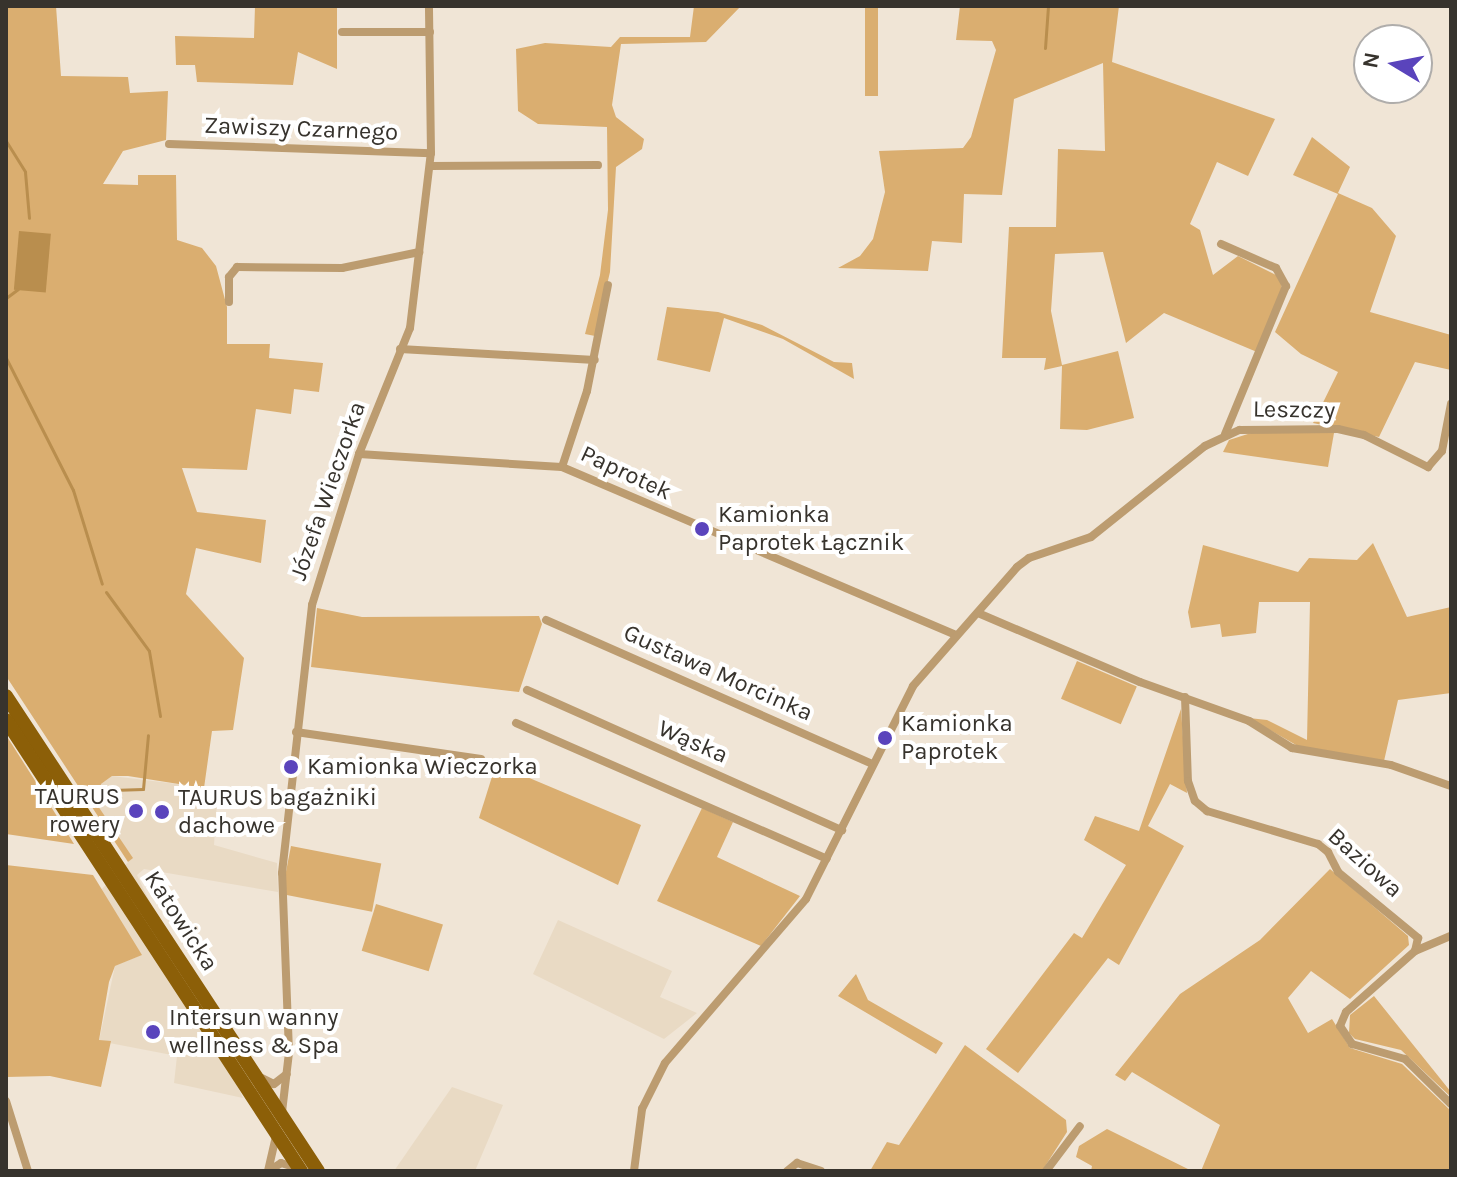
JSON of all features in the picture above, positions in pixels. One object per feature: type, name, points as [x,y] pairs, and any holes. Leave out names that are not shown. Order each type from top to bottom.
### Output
[{"type":"main road","name":"Katowicka","points":[[6,696],[318,1171]]},
{"type":"main road","name":"Katowicka","points":[[6,720],[300,1170]]},
{"type":"street","name":"Józefa Wieczorka","points":[[281,1113],[288,1074],[282,873],[296,732],[317,583],[359,454],[410,328],[431,153],[433,79],[429,6]]},
{"type":"street","points":[[342,32],[430,32]]},
{"type":"street","name":"Zawiszy Czarnego","points":[[169,144],[431,153]]},
{"type":"street","points":[[430,166],[598,165]]},
{"type":"street","name":"Leszczy","points":[[1221,244],[1276,268],[1286,286],[1225,434]]},
{"type":"street","points":[[229,302],[229,277],[237,267],[342,268],[419,252]]},
{"type":"street","name":"Paprotek","points":[[608,285],[595,360],[562,467],[955,635]]},
{"type":"street","points":[[400,349],[595,360]]},
{"type":"street","name":"Leszczy","points":[[978,613],[1017,567],[1091,537],[1225,434],[1254,429],[1338,429],[1364,435],[1428,467],[1442,451],[1451,404]]},
{"type":"street","points":[[359,454],[562,467]]},
{"type":"street","points":[[634,1171],[642,1109],[665,1063],[785,926],[827,859],[913,686],[955,635],[978,613],[1249,721],[1299,751],[1391,765],[1451,786]]},
{"type":"street","name":"Gustawa Morcinka","points":[[546,620],[873,764]]},
{"type":"street","name":"Wąska","points":[[527,690],[842,830]]},
{"type":"street","name":"Baziowa","points":[[1185,697],[1188,781],[1195,801],[1207,811],[1318,844],[1328,852],[1338,872],[1418,938],[1415,951]]},
{"type":"street","points":[[516,723],[827,859]]},
{"type":"street","points":[[296,732],[481,759]]},
{"type":"street","points":[[1451,936],[1415,951],[1340,1019],[1342,1033],[1352,1044],[1405,1059],[1451,1104]]},
{"type":"street","points":[[254,1071],[274,1084],[288,1074]]},
{"type":"street","points":[[6,1101],[28,1171]]},
{"type":"street","points":[[1046,1171],[1080,1126]]},
{"type":"street","points":[[269,1171],[276,1134]]},
{"type":"street","points":[[269,1171],[281,1163],[300,1170]]},
{"type":"street","points":[[787,1171],[797,1163],[821,1171]]},
{"type":"shaded area","points":[[56,6],[61,76],[128,77],[130,93],[168,91],[166,140],[123,151],[103,184],[138,185],[138,175],[176,175],[177,240],[202,248],[216,266],[227,307],[227,344],[270,344],[269,358],[323,363],[319,392],[294,389],[291,414],[256,409],[247,470],[182,468],[197,512],[266,520],[261,563],[196,548],[186,594],[244,658],[233,730],[212,731],[204,788],[128,776],[112,776],[101,784],[98,806],[133,858],[128,862],[6,676],[6,7]]},
{"type":"shaded area","points":[[255,6],[337,6],[337,69],[298,52],[293,85],[197,82],[195,65],[176,65],[175,36],[254,38]]},
{"type":"shaded area","points":[[694,6],[741,6],[706,42],[621,44],[612,105],[616,117],[644,139],[642,149],[616,167],[610,272],[595,336],[585,334],[600,275],[608,210],[607,127],[538,124],[518,111],[516,49],[545,43],[611,47],[620,37],[690,37]]},
{"type":"shaded area","points":[[865,6],[878,6],[878,96],[865,96]]},
{"type":"shaded area","points":[[960,6],[1119,6],[1112,62],[1275,119],[1248,176],[1217,162],[1190,224],[1200,230],[1213,275],[1238,256],[1280,277],[1282,289],[1257,352],[1164,313],[1126,343],[1103,252],[1055,254],[1051,311],[1062,365],[1118,351],[1134,418],[1087,430],[1060,429],[1062,366],[1044,370],[1046,358],[1002,358],[1009,227],[1056,227],[1058,149],[1105,151],[1103,63],[1014,99],[1002,195],[964,194],[962,243],[932,241],[928,271],[838,268],[860,256],[873,239],[885,192],[879,151],[963,148],[971,137],[996,50],[992,41],[956,40]]},
{"type":"shaded area","points":[[1312,137],[1350,167],[1338,193],[1372,208],[1396,236],[1370,312],[1451,335],[1451,370],[1415,362],[1379,437],[1313,423],[1338,372],[1301,354],[1275,332],[1338,194],[1293,175]]},
{"type":"shaded area","points":[[19,231],[51,234],[46,293],[14,290]]},
{"type":"shaded area","points":[[667,307],[718,312],[762,325],[834,362],[852,363],[854,379],[783,339],[724,318],[710,372],[657,360]]},
{"type":"shaded area","points":[[1251,433],[1334,433],[1328,467],[1223,452],[1229,440]]},
{"type":"shaded area","points":[[1373,543],[1407,617],[1451,607],[1451,693],[1398,700],[1384,761],[1303,749],[1249,718],[1267,720],[1307,740],[1310,602],[1259,602],[1256,633],[1222,637],[1220,624],[1191,628],[1188,612],[1203,545],[1298,572],[1309,558],[1357,560]]},
{"type":"shaded area","points":[[317,608],[362,617],[539,616],[542,624],[519,692],[311,667]]},
{"type":"shaded area","points":[[1077,661],[1137,686],[1121,724],[1061,699]]},
{"type":"shaded area","points":[[1181,709],[1187,793],[1170,784],[1148,826],[1184,846],[1119,965],[1108,958],[1018,1073],[986,1049],[1074,933],[1082,938],[1126,865],[1084,840],[1095,816],[1139,831]]},
{"type":"shaded area","points":[[6,735],[34,779],[74,844],[6,834]]},
{"type":"shaded area","points":[[496,764],[641,825],[618,885],[479,818]]},
{"type":"shaded area","points":[[112,776],[218,789],[214,845],[277,863],[278,892],[144,869],[137,875],[243,1098],[174,1083],[177,1056],[99,1041],[115,966],[141,955],[100,891],[132,858],[98,806],[101,784]]},
{"type":"shaded area","points":[[702,808],[733,822],[717,857],[800,896],[761,946],[657,901]]},
{"type":"shaded area","points":[[291,846],[381,864],[372,912],[282,894]]},
{"type":"shaded area","points":[[6,865],[93,875],[142,955],[115,966],[109,982],[99,1040],[111,1041],[101,1087],[50,1076],[6,1077]]},
{"type":"shaded area","points":[[1330,869],[1408,936],[1409,945],[1350,999],[1311,971],[1288,998],[1308,1033],[1332,1019],[1350,1048],[1402,1064],[1451,1111],[1451,1171],[1201,1171],[1220,1125],[1132,1072],[1125,1081],[1115,1075],[1180,994],[1260,940]]},
{"type":"shaded area","points":[[376,904],[443,924],[429,971],[362,951]]},
{"type":"shaded area","points":[[558,920],[672,971],[660,997],[697,1013],[664,1039],[533,974]]},
{"type":"shaded area","points":[[856,974],[868,1000],[943,1043],[936,1054],[838,996]]},
{"type":"shaded area","points":[[1374,996],[1451,1092],[1451,1097],[1401,1050],[1355,1039],[1349,1033],[1350,1015]]},
{"type":"shaded area","points":[[965,1045],[1066,1120],[1067,1132],[1042,1171],[870,1171],[887,1142],[899,1145]]},
{"type":"shaded area","points":[[452,1087],[503,1105],[475,1171],[394,1171]]},
{"type":"shaded area","points":[[1107,1129],[1192,1171],[1091,1171],[1092,1166],[1076,1157],[1079,1146]]},
{"type":"waterway","points":[[1045,48],[1048,6]]},
{"type":"waterway","points":[[6,141],[25,172],[29,218]]},
{"type":"waterway","points":[[6,298],[18,289]]},
{"type":"waterway","points":[[6,358],[73,490],[102,584]]},
{"type":"waterway","points":[[106,592],[149,651],[160,716]]},
{"type":"waterway","points":[[111,803],[108,794],[112,790],[143,789],[148,735]]},
{"type":"place","name":"Kamionka Paprotek Łącznik","points":[[702,529]]},
{"type":"place","name":"Kamionka Paprotek","points":[[885,738]]},
{"type":"place","name":"Kamionka Wieczorka","points":[[291,767]]},
{"type":"place","name":"TAURUS rowery","points":[[136,811]]},
{"type":"place","name":"TAURUS bagażniki dachowe","points":[[162,812]]},
{"type":"place","name":"Intersun wanny wellness & Spa","points":[[153,1032]]}]
